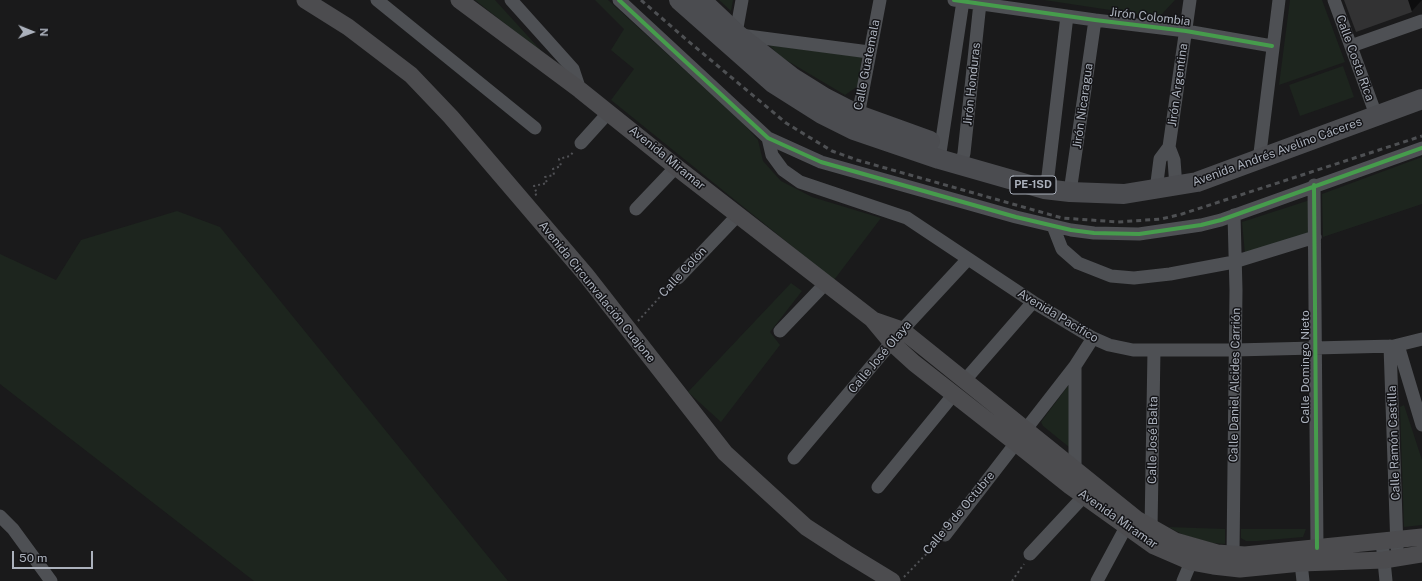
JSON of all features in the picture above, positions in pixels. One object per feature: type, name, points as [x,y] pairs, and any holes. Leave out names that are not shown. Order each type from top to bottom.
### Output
[{"type":"highway","name":"Avenida Andrés Avelino Cáceres","points":[[679,0],[773,84],[822,114],[856,123],[963,159],[1046,182],[1071,186],[1109,182],[1166,183],[1217,163],[1259,154],[1374,110],[1422,86]]},
{"type":"highway","name":"Avenida Andrés Avelino Cáceres","points":[[701,0],[736,34],[793,78],[825,98],[856,123]]},
{"type":"highway","name":"Avenida Andrés Avelino Cáceres","points":[[1374,110],[1422,99]]},
{"type":"main road","name":"Avenida Circunvalación Cuajone","points":[[305,0],[348,27],[411,75],[451,116],[586,275],[725,453],[806,527],[892,581]]},
{"type":"main road","name":"Avenida Miramar","points":[[459,0],[609,112],[676,167],[872,319],[897,337],[965,380],[1151,529],[1187,546],[1218,553],[1227,568]]},
{"type":"main road","name":"Avenida Miramar","points":[[897,337],[914,363],[1084,496],[1154,546],[1191,562],[1227,568],[1257,568],[1301,563],[1391,559],[1422,554]]},
{"type":"main road","name":"Avenida Miramar","points":[[1227,568],[1317,548],[1422,537]]},
{"type":"street","points":[[377,0],[535,128]]},
{"type":"street","points":[[511,0],[573,69],[580,90]]},
{"type":"street","points":[[619,0],[729,104],[768,138],[821,162],[1053,226],[1094,233],[1140,234],[1201,226],[1422,148]]},
{"type":"street","points":[[742,0],[736,34],[869,52]]},
{"type":"street","name":"Calle Guatemala","points":[[856,123],[880,0]]},
{"type":"street","name":"Jirón Argentina","points":[[1166,183],[1174,160],[1169,147],[1190,0]]},
{"type":"street","points":[[1259,154],[1279,0]]},
{"type":"street","name":"Calle Costa Rica","points":[[1334,0],[1374,110]]},
{"type":"street","name":"Jirón Colombia","points":[[958,1],[1186,31],[1272,46]]},
{"type":"street","name":"Jirón Honduras","points":[[941,152],[958,1]]},
{"type":"street","name":"Jirón Honduras","points":[[963,159],[980,3]]},
{"type":"street","points":[[1046,182],[1068,16]]},
{"type":"street","name":"Jirón Nicaragua","points":[[1071,186],[1095,20]]},
{"type":"street","points":[[1351,46],[1422,21]]},
{"type":"street","points":[[581,143],[609,112]]},
{"type":"street","name":"Avenida Pacifico","points":[[768,138],[772,155],[783,170],[800,182],[907,218],[1033,302],[1093,338],[1121,348],[1154,350],[1315,348],[1394,345],[1422,338]]},
{"type":"street","points":[[636,209],[676,167]]},
{"type":"street","name":"Calle Domingo Nieto","points":[[1314,185],[1317,548]]},
{"type":"street","name":"Calle Colón","points":[[678,278],[738,215]]},
{"type":"street","name":"Calle Daniel Alcides Carrión","points":[[1227,568],[1235,350],[1234,215]]},
{"type":"street","points":[[1053,226],[1062,249],[1078,263],[1111,276],[1134,278],[1170,274],[1234,262],[1315,237]]},
{"type":"street","name":"Calle José Olaya","points":[[794,458],[897,337],[968,259]]},
{"type":"street","points":[[780,331],[826,283]]},
{"type":"street","points":[[965,380],[1033,302]]},
{"type":"street","points":[[1026,430],[1075,366],[1093,338]]},
{"type":"street","points":[[1394,345],[1422,425]]},
{"type":"street","name":"Calle Ramón Castilla","points":[[1391,559],[1389,540],[1394,345]]},
{"type":"street","name":"Calle José Balta","points":[[1151,529],[1154,350]]},
{"type":"street","points":[[1075,366],[1075,469]]},
{"type":"street","points":[[878,487],[954,394]]},
{"type":"street","name":"Calle 9 de Octubre","points":[[945,535],[1016,443]]},
{"type":"street","points":[[1030,554],[1084,496]]},
{"type":"street","points":[[0,516],[13,528],[51,581]]},
{"type":"street","points":[[1097,581],[1126,527]]},
{"type":"street","points":[[1386,581],[1391,559]]},
{"type":"street","points":[[1183,581],[1191,562]]},
{"type":"street","points":[[1301,563],[1303,581]]},
{"type":"path","points":[[521,199],[532,197],[537,194],[534,186],[547,184],[545,177],[554,175],[553,169],[561,166],[559,159],[570,156],[581,143]]},
{"type":"path","points":[[1012,581],[1030,554]]},
{"type":"shaded area","points":[[475,0],[495,0],[546,56]]},
{"type":"shaded area","points":[[595,0],[608,0],[743,123],[758,140],[763,161],[781,181],[812,197],[881,218],[834,280],[611,100],[634,69],[611,50],[624,29]]},
{"type":"shaded area","points":[[719,0],[733,0],[731,11]]},
{"type":"shaded area","points":[[1044,0],[1175,0],[1162,14],[1150,16]]},
{"type":"shaded area","points":[[1290,0],[1322,0],[1345,62],[1279,85]]},
{"type":"shaded area","points":[[769,45],[862,57],[858,86],[845,95],[781,57]]},
{"type":"shaded area","points":[[1343,66],[1354,97],[1300,116],[1289,85]]},
{"type":"shaded area","points":[[1422,157],[1422,204],[1323,237],[1322,194]]},
{"type":"shaded area","points":[[1310,200],[1310,232],[1245,254],[1242,222]]},
{"type":"shaded area","points":[[177,211],[220,227],[508,581],[254,581],[0,384],[0,254],[56,280],[81,240]]},
{"type":"shaded area","points":[[791,283],[802,291],[770,332],[780,345],[721,422],[688,392]]},
{"type":"shaded area","points":[[1068,386],[1072,387],[1069,447],[1043,426],[1041,422]]},
{"type":"shaded area","points":[[1404,405],[1422,460],[1422,525],[1404,527],[1400,407]]},
{"type":"shaded area","points":[[1168,527],[1225,529],[1225,544],[1212,543],[1184,535]]},
{"type":"shaded area","points":[[1241,529],[1306,529],[1303,537],[1246,541],[1241,538]]},
{"type":"building","points":[[1344,0],[1408,0],[1412,12],[1356,32]]},
{"type":"railway","points":[[641,0],[786,123],[832,151],[857,160],[1062,218],[1118,222],[1161,219],[1182,214],[1422,136]]},
{"type":"cycle path","points":[[619,0],[768,138],[821,162],[1016,217],[1071,230],[1094,233],[1139,234],[1201,225],[1221,220],[1422,148]]},
{"type":"cycle path","points":[[954,0],[1186,31],[1272,46]]},
{"type":"cycle path","points":[[1314,185],[1317,548]]}]
